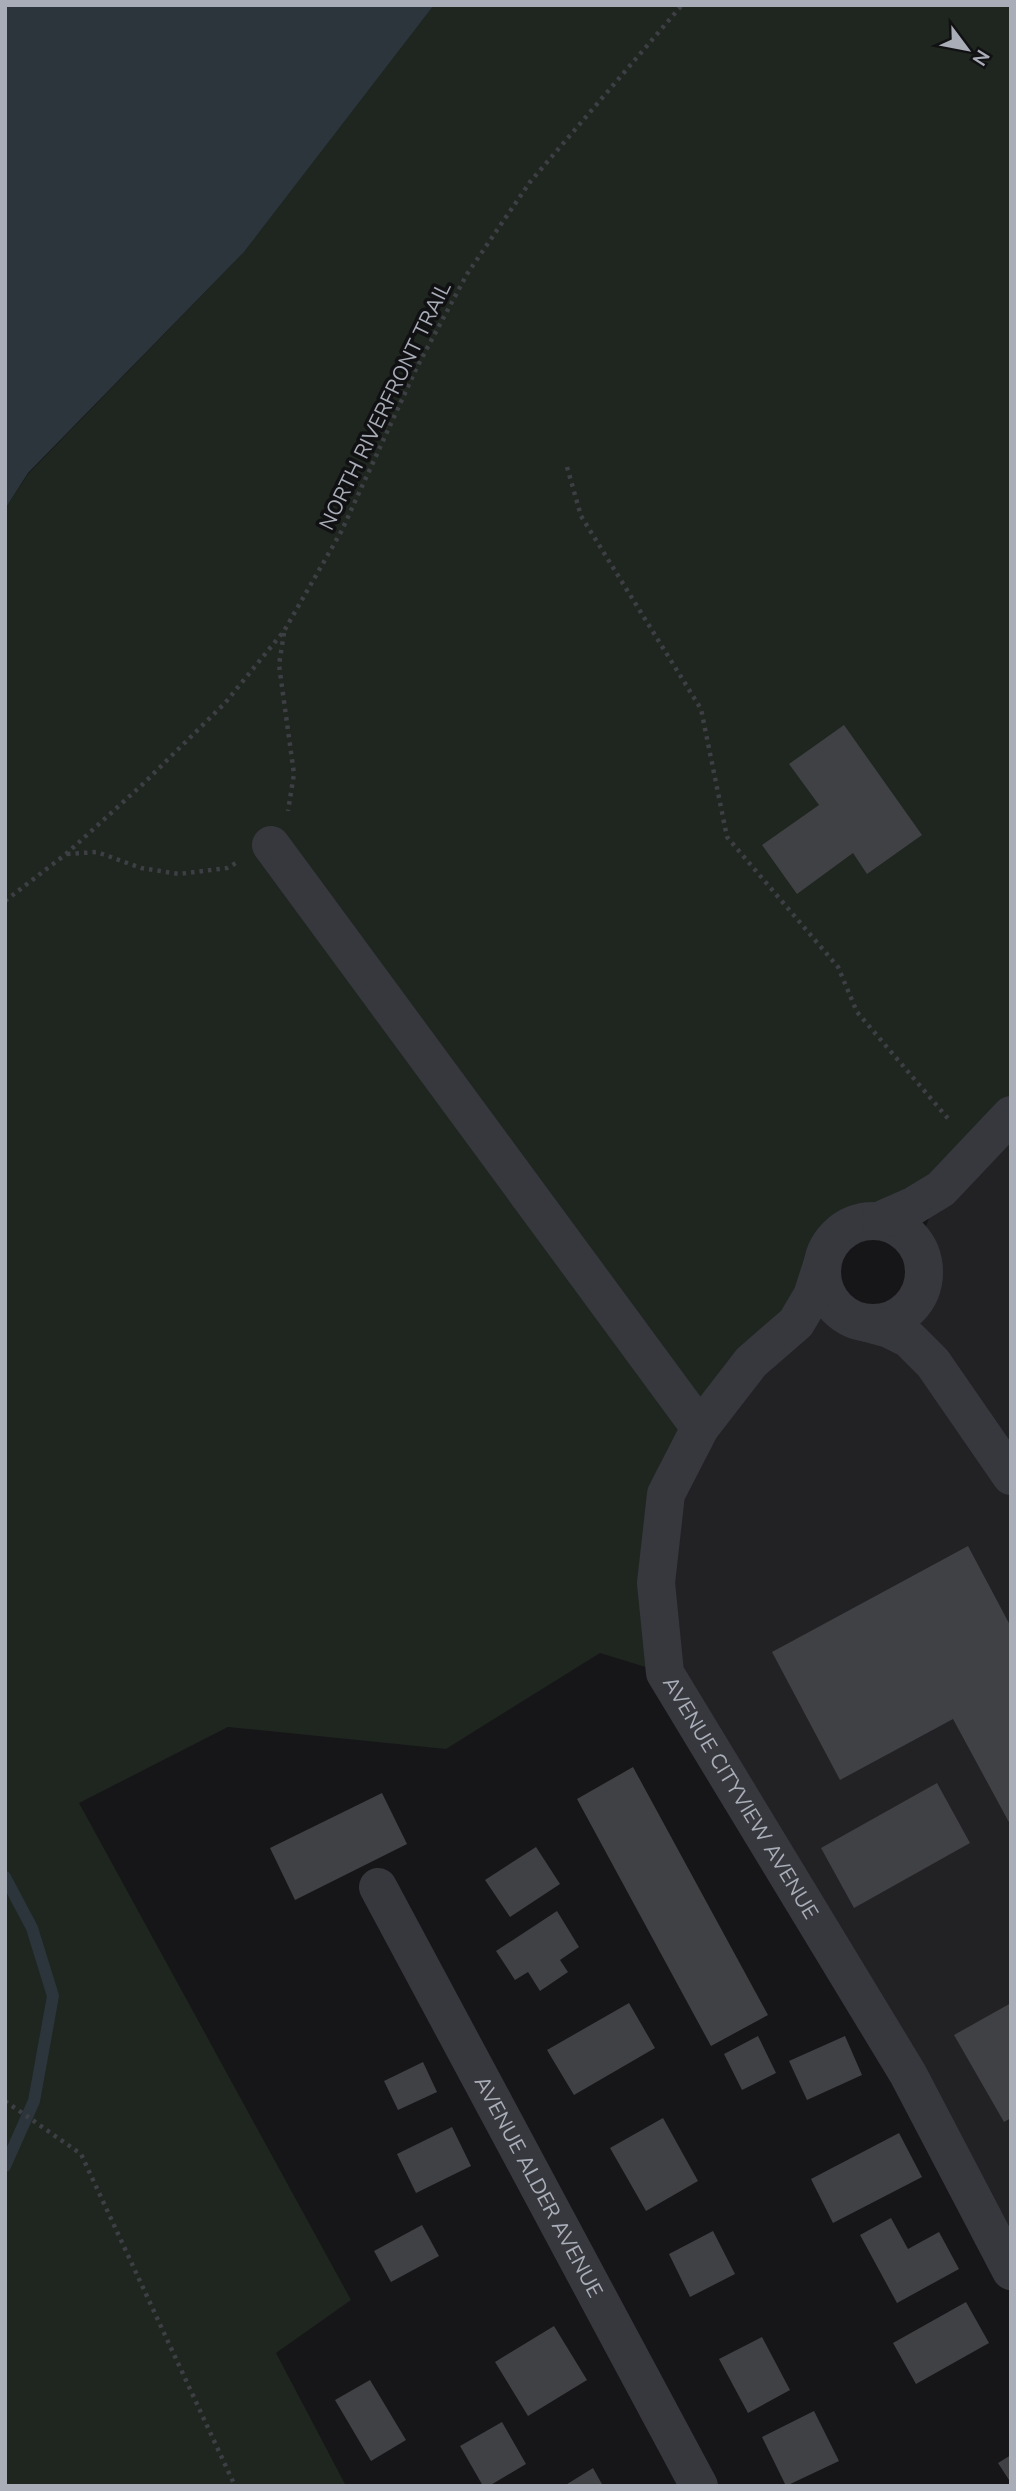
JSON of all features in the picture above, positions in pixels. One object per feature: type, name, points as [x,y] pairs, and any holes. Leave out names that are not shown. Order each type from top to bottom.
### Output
[{"type":"street","points":[[271,845],[700,1428]]},
{"type":"street","points":[[879,1221],[913,1206],[941,1189],[1011,1115]]},
{"type":"street","points":[[933,1363],[922,1337],[919,1315],[926,1226],[941,1189]]},
{"type":"street","points":[[796,1323],[822,1316],[859,1321],[884,1322],[900,1316],[912,1306],[922,1277],[918,1247],[908,1234],[894,1225],[879,1221],[863,1221],[848,1226],[831,1243],[822,1265],[821,1280],[827,1296],[836,1309],[859,1321],[890,1329],[909,1339],[933,1363],[1011,1476]]},
{"type":"street","name":"AVENUE CITYVIEW AVENUE","points":[[822,1265],[812,1296],[796,1323],[751,1362],[700,1428],[666,1494],[656,1583],[665,1673],[908,2074],[1011,2271]]},
{"type":"street","name":"AVENUE ALDER AVENUE","points":[[378,1887],[699,2486]]},
{"type":"path","name":"NORTH RIVERFRONT TRAIL","points":[[5,901],[66,854],[143,784],[225,703],[284,631],[341,532],[417,367],[467,274],[530,182],[682,5]]},
{"type":"path","points":[[567,467],[580,516],[701,709],[727,837],[838,967],[857,1012],[976,1152]]},
{"type":"path","name":"NORTH RIVERFRONT TRAIL","points":[[271,845],[288,812],[294,774],[279,665],[284,631]]},
{"type":"path","points":[[66,854],[97,852],[141,868],[179,874],[226,867],[271,845]]},
{"type":"path","points":[[5,2101],[81,2154],[235,2486]]},
{"type":"shaded area","points":[[5,5],[434,5],[244,252],[28,473],[5,509]]},
{"type":"shaded area","points":[[434,5],[1011,5],[1011,1115],[941,1189],[848,1226],[836,1236],[666,1494],[665,1673],[600,1653],[446,1749],[228,1727],[79,1803],[351,2300],[276,2353],[346,2486],[5,2486],[5,509],[28,474],[244,252]]},
{"type":"shaded area","points":[[1011,1115],[1011,2271],[665,1673],[666,1494],[796,1323],[822,1316],[851,1319],[899,1316],[912,1306],[925,1277],[926,1226],[941,1189]]},
{"type":"building","points":[[844,725],[922,835],[867,874],[853,853],[797,894],[762,845],[819,805],[789,764]]},
{"type":"building","points":[[968,1546],[1011,1627],[1011,1826],[953,1719],[840,1780],[772,1652]]},
{"type":"building","points":[[633,1767],[768,2015],[711,2046],[577,1799]]},
{"type":"building","points":[[937,1783],[970,1843],[854,1908],[821,1848]]},
{"type":"building","points":[[382,1793],[407,1844],[295,1900],[270,1848]]},
{"type":"building","points":[[536,1847],[560,1884],[510,1917],[485,1880]]},
{"type":"building","points":[[557,1911],[579,1947],[560,1960],[568,1972],[540,1991],[528,1972],[515,1980],[496,1951]]},
{"type":"building","points":[[629,2003],[655,2048],[574,2095],[547,2050]]},
{"type":"building","points":[[1011,2003],[1011,2118],[1004,2122],[954,2035]]},
{"type":"building","points":[[758,2036],[776,2073],[742,2090],[724,2054]]},
{"type":"building","points":[[845,2036],[862,2075],[807,2100],[789,2061]]},
{"type":"building","points":[[423,2062],[437,2092],[398,2110],[384,2081]]},
{"type":"building","points":[[663,2118],[698,2181],[646,2211],[610,2148]]},
{"type":"building","points":[[452,2127],[471,2166],[416,2193],[397,2154]]},
{"type":"building","points":[[899,2133],[922,2177],[833,2223],[811,2179]]},
{"type":"building","points":[[891,2218],[908,2249],[939,2232],[959,2269],[897,2303],[860,2235]]},
{"type":"building","points":[[422,2225],[439,2256],[391,2282],[374,2251]]},
{"type":"building","points":[[713,2231],[735,2274],[690,2297],[669,2254]]},
{"type":"building","points":[[966,2302],[989,2343],[916,2384],[893,2343]]},
{"type":"building","points":[[554,2326],[587,2380],[528,2416],[495,2362]]},
{"type":"building","points":[[762,2337],[790,2390],[748,2413],[719,2359]]},
{"type":"building","points":[[370,2380],[406,2440],[371,2461],[335,2400]]},
{"type":"building","points":[[814,2411],[839,2461],[786,2486],[762,2437]]},
{"type":"building","points":[[502,2422],[526,2464],[489,2486],[483,2486],[460,2446]]},
{"type":"building","points":[[1011,2455],[1011,2483],[998,2463]]},
{"type":"building","points":[[593,2468],[603,2486],[564,2486]]},
{"type":"waterway","points":[[5,1877],[32,1928],[53,1996],[34,2101],[5,2166]]}]
